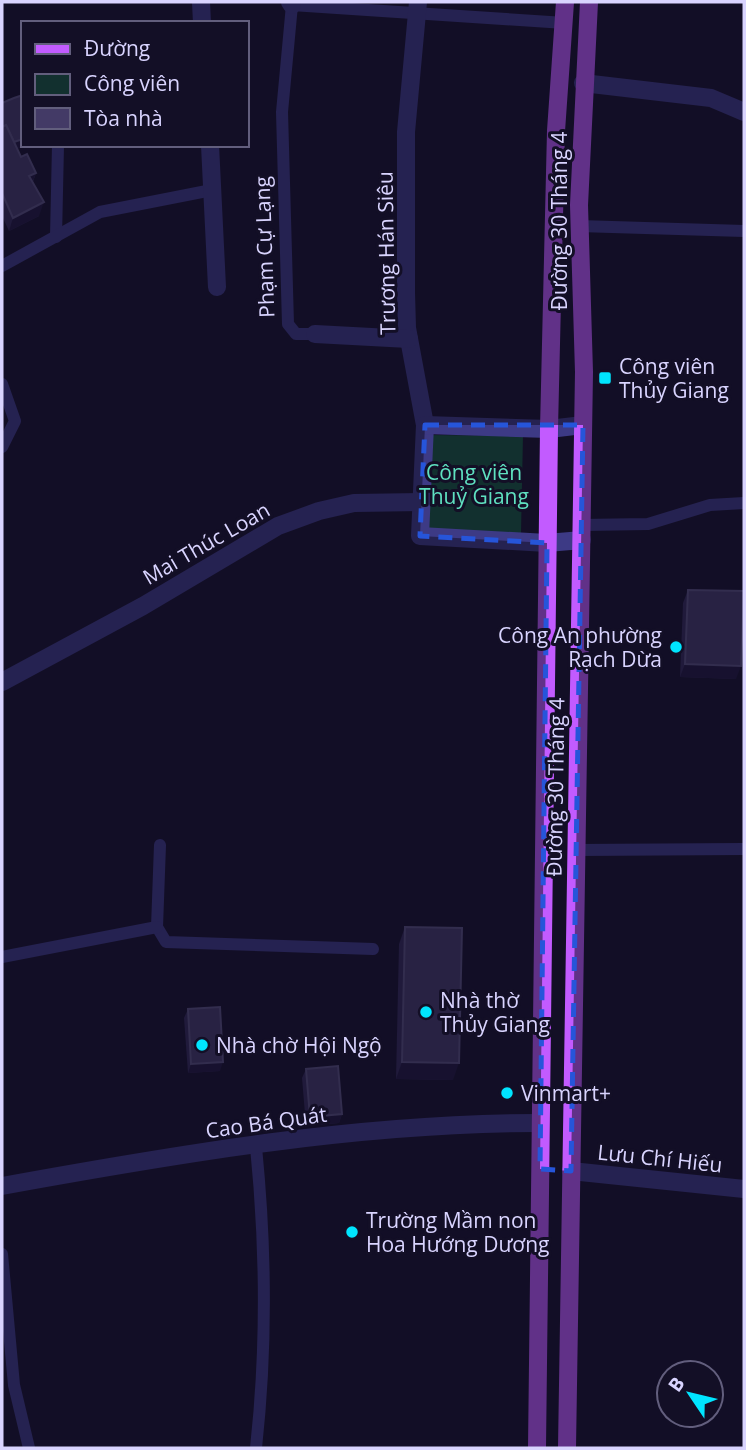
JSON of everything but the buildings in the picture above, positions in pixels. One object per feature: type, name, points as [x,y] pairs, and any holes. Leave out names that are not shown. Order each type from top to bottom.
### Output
[{"type":"main road","name":"Đường 30 Tháng 4","points":[[537,1448],[549,429],[556,131],[565,2]]},
{"type":"main road","name":"Đường 30 Tháng 4","points":[[567,1448],[582,533],[579,226],[583,83],[589,2]]},
{"type":"main road","points":[[539,1123],[572,1123]]},
{"type":"main road","points":[[540,1169],[571,1171]]},
{"type":"street","points":[[201,2],[202,21]]},
{"type":"street","name":"Trương Hán Siêu","points":[[418,7],[406,132],[406,305],[425,425],[422,502]]},
{"type":"street","points":[[583,83],[711,98],[744,112]]},
{"type":"street","points":[[209,147],[217,287]]},
{"type":"street","name":"Phạm Cự Lạng","points":[[315,334],[410,340]]},
{"type":"street","points":[[425,425],[549,429],[583,425]]},
{"type":"street","points":[[422,502],[420,537],[547,543],[582,533]]},
{"type":"street","name":"Mai Thúc Loan","points":[[2,682],[143,606],[278,526],[319,511],[354,503],[422,502]]},
{"type":"street","name":"Cao Bá Quát","points":[[2,1186],[121,1164],[455,1123],[539,1123]]},
{"type":"street","name":"Lưu Chí Hiếu","points":[[571,1171],[744,1189]]},
{"type":"lane","points":[[291,3],[418,7],[565,23]]},
{"type":"lane","name":"Phạm Cự Lạng","points":[[291,3],[282,112],[288,324],[296,334],[315,334]]},
{"type":"lane","points":[[56,236],[58,147]]},
{"type":"lane","points":[[2,266],[100,212],[212,190]]},
{"type":"lane","points":[[579,226],[744,231]]},
{"type":"lane","points":[[2,384],[15,421],[2,447]]},
{"type":"lane","points":[[582,533],[648,524],[710,505],[744,503]]},
{"type":"lane","points":[[160,845],[157,927],[166,942],[373,950]]},
{"type":"lane","points":[[576,850],[744,849]]},
{"type":"lane","points":[[2,957],[157,927]]},
{"type":"lane","points":[[256,1147],[265,1236],[261,1402],[256,1448]]},
{"type":"lane","points":[[2,1254],[14,1385],[29,1448]]},
{"type":"highlighted area","points":[[425,425],[583,425],[571,1171],[540,1169],[547,543],[420,536]]},
{"type":"green space","name":"Công viên Thuỷ Giang","points":[[428,435],[523,436],[521,533],[425,531]]},
{"type":"place","name":"Công viên Thủy Giang","points":[[605,378]]},
{"type":"place","name":"Công An phường Rạch Dừa","points":[[676,647]]},
{"type":"place","name":"Nhà thờ Thủy Giang","points":[[426,1012]]},
{"type":"place","name":"Nhà chờ Hội Ngộ","points":[[202,1045]]},
{"type":"place","name":"Vinmart+","points":[[507,1093]]},
{"type":"place","name":"Trường Mầm non Hoa Hướng Dương","points":[[352,1232]]}]
